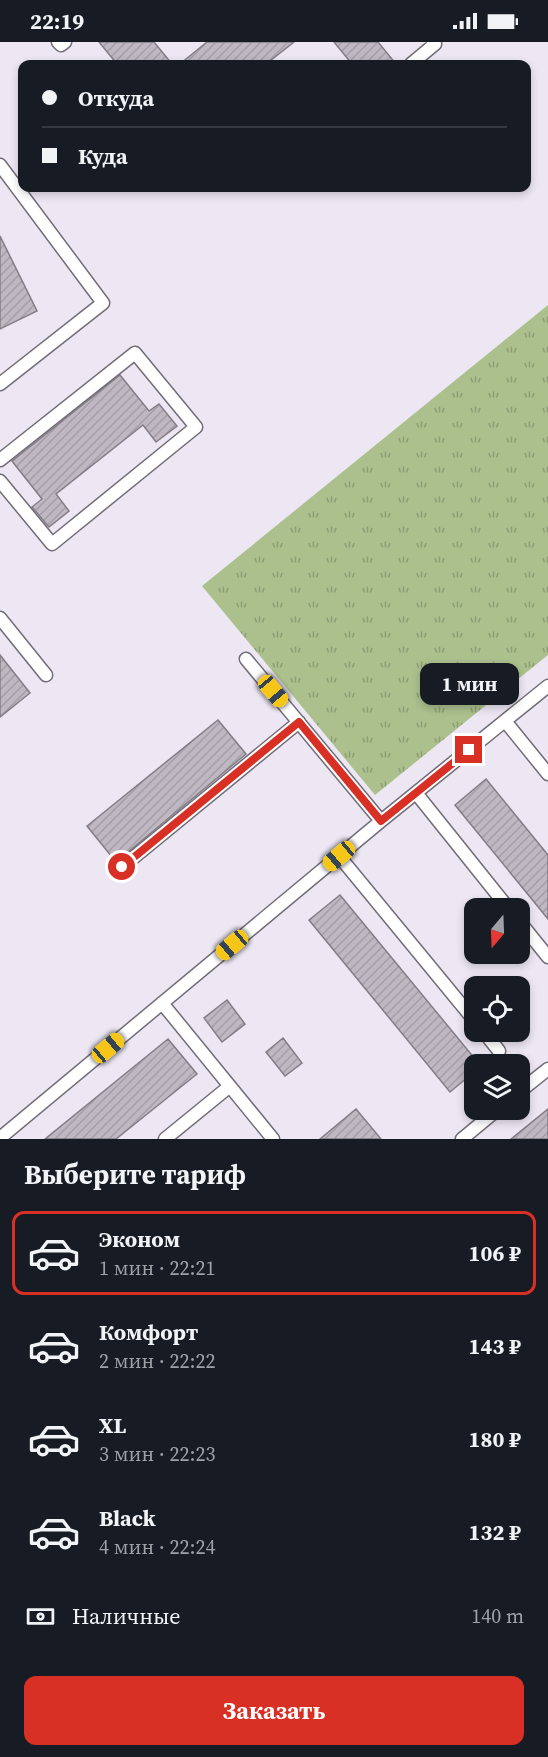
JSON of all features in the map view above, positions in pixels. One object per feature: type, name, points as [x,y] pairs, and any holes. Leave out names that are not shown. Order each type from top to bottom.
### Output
[{"type":"lane","points":[[58,42],[61,45],[65,42]]},
{"type":"lane","points":[[416,60],[435,44],[434,42]]},
{"type":"lane","points":[[0,165],[18,189]]},
{"type":"lane","points":[[0,384],[104,303],[20,192]]},
{"type":"lane","points":[[0,460],[135,353],[196,427],[52,544],[0,480]]},
{"type":"lane","points":[[0,618],[46,675]]},
{"type":"lane","points":[[246,659],[381,821]]},
{"type":"lane","points":[[0,1138],[381,821],[548,686]]},
{"type":"lane","points":[[505,721],[548,774]]},
{"type":"lane","points":[[122,867],[299,722]]},
{"type":"lane","points":[[416,793],[500,898]]},
{"type":"lane","points":[[339,856],[464,1008]]},
{"type":"lane","points":[[530,935],[548,957]]},
{"type":"lane","points":[[162,1003],[273,1139]]},
{"type":"lane","points":[[492,1042],[499,1051]]},
{"type":"lane","points":[[530,1083],[548,1069]]},
{"type":"lane","points":[[165,1139],[230,1086]]},
{"type":"lane","points":[[462,1139],[485,1120]]},
{"type":"green space","points":[[548,305],[548,655],[375,795],[202,586]]},
{"type":"building","points":[[99,42],[154,42],[169,60],[114,60]]},
{"type":"building","points":[[207,42],[294,42],[271,60],[185,60]]},
{"type":"building","points":[[334,42],[378,42],[393,60],[349,60]]},
{"type":"building","points":[[0,236],[37,311],[0,329]]},
{"type":"building","points":[[120,375],[149,411],[159,404],[177,426],[156,442],[143,425],[56,494],[69,511],[49,527],[32,507],[42,499],[12,461]]},
{"type":"building","points":[[0,655],[30,693],[0,717]]},
{"type":"building","points":[[218,720],[246,754],[116,862],[87,826]]},
{"type":"building","points":[[486,779],[548,855],[548,919],[455,805]]},
{"type":"building","points":[[340,895],[471,1054],[464,1054],[464,1080],[450,1092],[309,920]]},
{"type":"building","points":[[227,1000],[245,1024],[222,1042],[204,1018]]},
{"type":"building","points":[[283,1038],[302,1063],[285,1076],[266,1052]]},
{"type":"building","points":[[168,1039],[197,1074],[116,1139],[45,1139]]},
{"type":"building","points":[[356,1109],[381,1139],[320,1139]]},
{"type":"building","points":[[548,1109],[548,1139],[511,1139]]},
{"type":"route","points":[[122,867],[299,722],[381,821],[469,750]]}]
